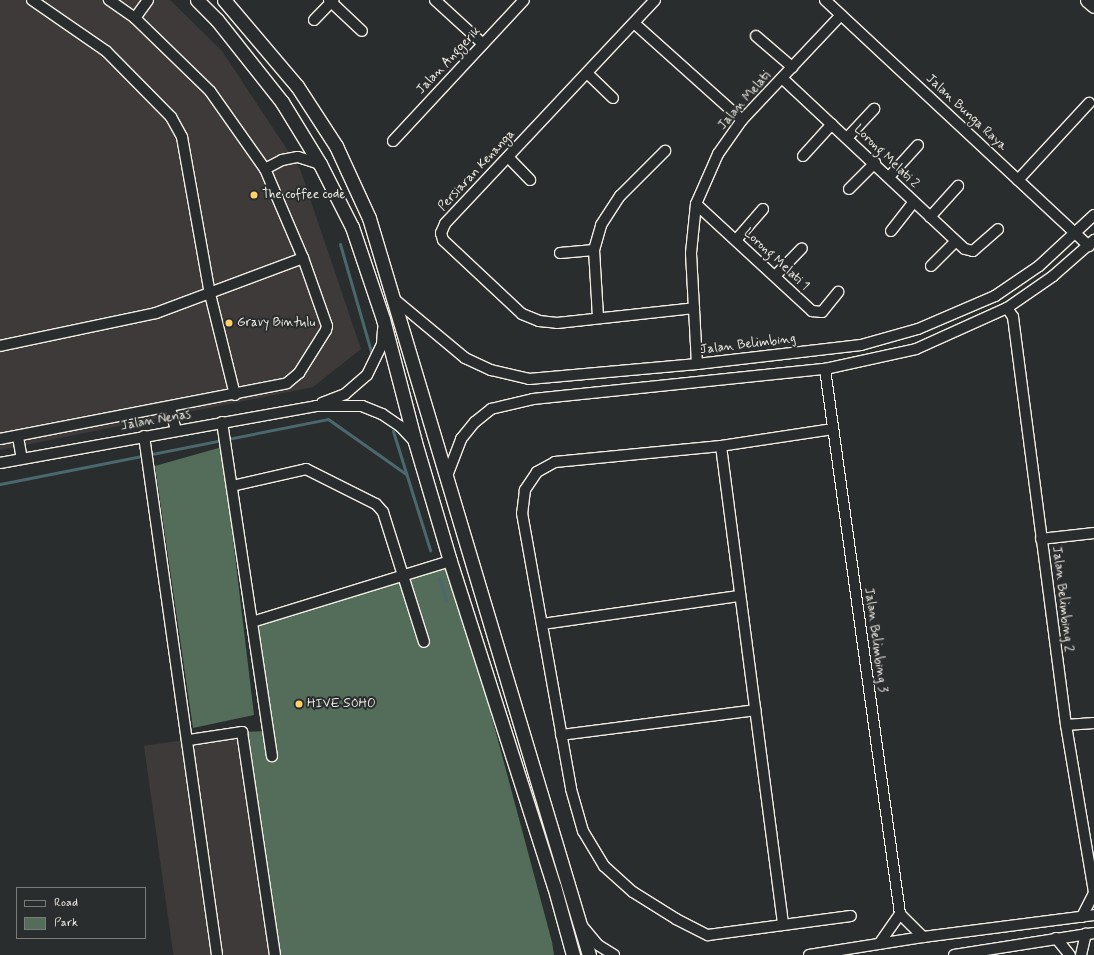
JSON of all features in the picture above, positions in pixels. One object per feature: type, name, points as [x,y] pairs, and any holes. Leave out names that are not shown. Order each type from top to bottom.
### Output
[{"type":"main road","points":[[198,0],[217,20],[282,102],[320,164],[352,226],[383,319],[414,442],[450,561],[569,938],[573,955]]},
{"type":"main road","points":[[224,0],[297,86],[336,146],[369,218],[589,955]]},
{"type":"main road","points":[[1087,0],[1094,6]]},
{"type":"street","points":[[32,0],[106,51],[171,117],[182,137],[188,160],[210,294],[234,395]]},
{"type":"street","points":[[0,439],[18,437],[170,408],[234,395],[294,380],[324,335],[327,326],[303,258],[265,169],[210,91],[135,18],[109,0]]},
{"type":"street","points":[[135,18],[148,0]]},
{"type":"street","points":[[436,0],[483,44]]},
{"type":"street","name":"Jalan Anggerik","points":[[393,141],[524,0]]},
{"type":"street","name":"Persiaran Kenanga","points":[[655,0],[445,224],[441,233],[443,240],[522,314],[539,321],[557,322],[694,308]]},
{"type":"street","name":"Jalan Bunga Raya","points":[[825,0],[1077,234],[1092,243]]},
{"type":"street","points":[[314,20],[331,1],[362,31]]},
{"type":"street","name":"Jalan Melati","points":[[697,364],[691,253],[696,204],[718,154],[742,120],[841,15]]},
{"type":"street","points":[[634,23],[742,120]]},
{"type":"street","points":[[756,36],[792,67]]},
{"type":"street","points":[[587,73],[613,98]]},
{"type":"street","name":"Lorong Melati 2","points":[[782,78],[875,163],[956,241],[973,251],[998,229]]},
{"type":"street","points":[[1018,180],[1089,103]]},
{"type":"street","points":[[848,138],[874,109]]},
{"type":"street","points":[[803,156],[832,124]]},
{"type":"street","points":[[889,177],[918,145]]},
{"type":"street","points":[[598,317],[594,250],[598,231],[609,211],[665,151]]},
{"type":"street","points":[[508,157],[530,180]]},
{"type":"street","points":[[265,169],[282,160],[298,158],[320,164]]},
{"type":"street","points":[[850,189],[875,163]]},
{"type":"street","points":[[930,217],[958,186]]},
{"type":"street","points":[[891,231],[914,202]]},
{"type":"street","name":"Lorong Melati 1","points":[[696,204],[776,275],[812,311],[818,313],[822,312],[838,292]]},
{"type":"street","points":[[736,240],[763,209]]},
{"type":"street","name":"Jalan Belimbing","points":[[393,298],[465,358],[491,370],[529,379],[697,364],[861,344],[918,329],[995,296],[1039,266],[1077,234],[1094,215]]},
{"type":"street","points":[[931,266],[956,241]]},
{"type":"street","points":[[447,476],[461,439],[475,422],[491,409],[506,404],[533,399],[825,369],[916,349],[1007,308],[1054,276],[1092,243]]},
{"type":"street","points":[[776,275],[802,248]]},
{"type":"street","points":[[560,253],[594,250]]},
{"type":"street","points":[[0,346],[156,313],[303,258]]},
{"type":"street","name":"Jalan Belimbing 2","points":[[1007,308],[1013,317],[1066,725],[1094,893],[1082,917]]},
{"type":"street","name":"Jalan Nenas","points":[[316,406],[345,394],[367,375],[382,344],[383,319]]},
{"type":"street","name":"Jalan Belimbing 3","points":[[825,369],[900,914]]},
{"type":"street","name":"Jalan Nenas","points":[[0,463],[176,430],[316,406],[362,406],[382,414],[400,426],[414,442]]},
{"type":"street","points":[[170,408],[176,430]]},
{"type":"street","points":[[222,422],[272,756]]},
{"type":"street","points":[[833,429],[721,446],[556,462],[537,472],[525,490],[522,513],[571,789],[583,831],[604,866],[633,892],[676,919],[708,935],[851,916]]},
{"type":"street","points":[[144,436],[189,740],[217,955]]},
{"type":"street","points":[[18,437],[22,459]]},
{"type":"street","points":[[721,446],[738,596],[755,710],[783,925]]},
{"type":"street","points":[[232,486],[306,469],[370,501],[382,512],[424,642]]},
{"type":"street","points":[[1041,538],[1094,533]]},
{"type":"street","points":[[252,622],[450,561]]},
{"type":"street","points":[[542,624],[738,596]]},
{"type":"street","points":[[562,735],[755,710]]},
{"type":"street","points":[[1066,725],[1094,723]]},
{"type":"street","points":[[189,740],[242,732],[275,955]]},
{"type":"street","points":[[879,944],[900,914],[923,937]]},
{"type":"street","points":[[809,955],[923,937],[1094,915]]},
{"type":"street","points":[[580,923],[598,945],[614,955]]},
{"type":"street","points":[[954,955],[1056,938],[1090,934],[1081,955]]},
{"type":"street","points":[[568,955],[569,938]]},
{"type":"street","points":[[1056,938],[1070,955]]},
{"type":"shaded area","points":[[0,0],[170,0],[222,51],[300,169],[361,349],[313,387],[0,450]]},
{"type":"shaded area","points":[[242,732],[273,955],[173,955],[144,746]]},
{"type":"green space","points":[[222,447],[254,715],[193,728],[155,466]]},
{"type":"green space","points":[[450,561],[552,942],[554,955],[275,955],[242,732],[268,731],[252,622]]},
{"type":"waterway","points":[[340,244],[373,358]]},
{"type":"waterway","points":[[0,484],[328,419],[406,474]]},
{"type":"waterway","points":[[393,431],[430,550]]},
{"type":"waterway","points":[[439,578],[446,600]]},
{"type":"place","name":"The coffee code","points":[[254,195]]},
{"type":"place","name":"Gravy Bintulu","points":[[229,323]]},
{"type":"place","name":"HIVE SOHO","points":[[299,704]]}]
